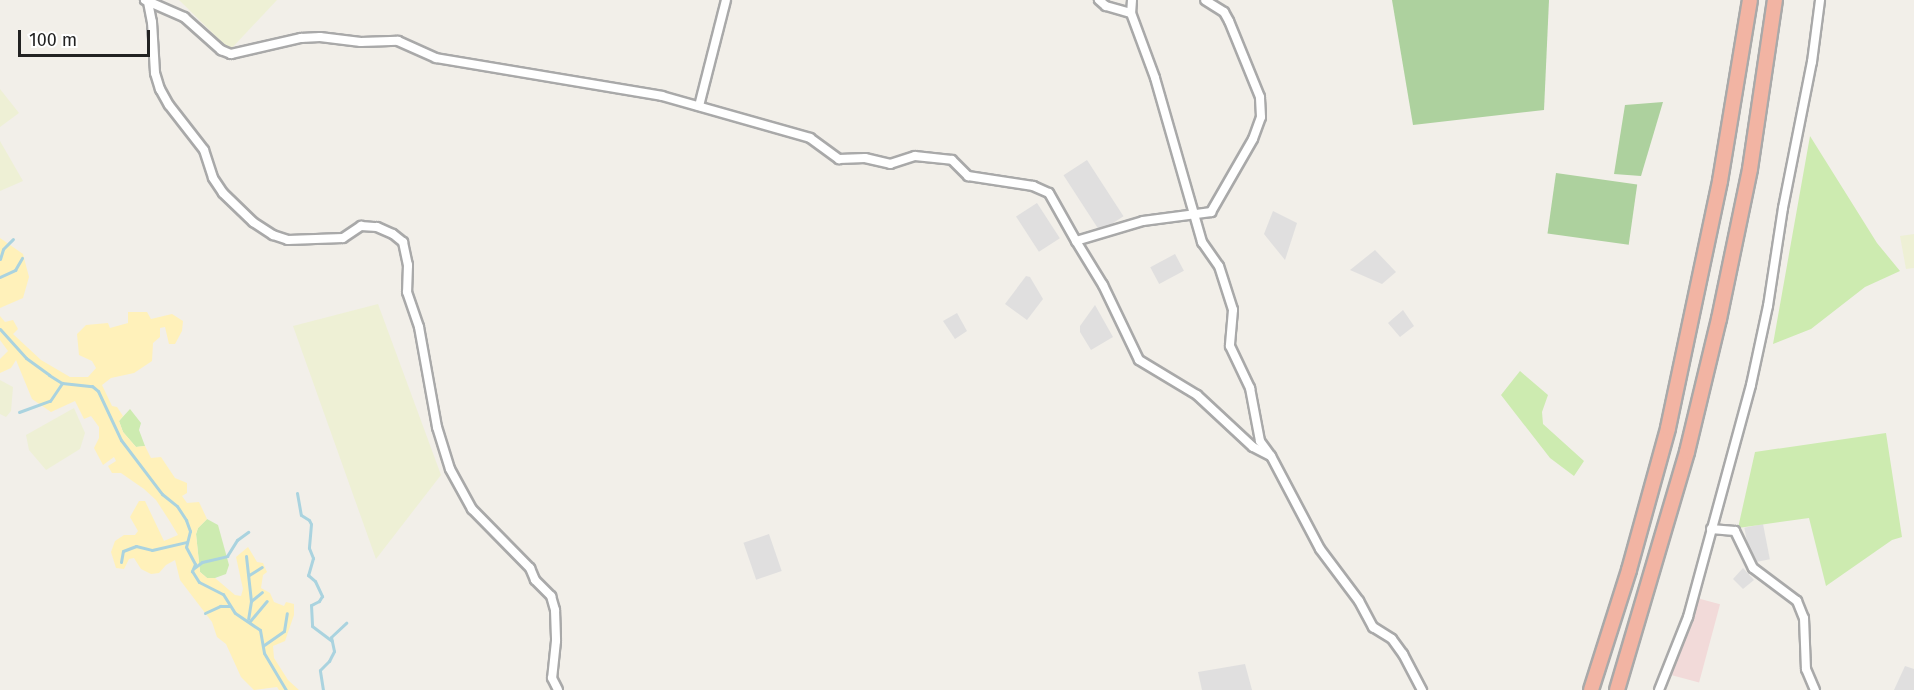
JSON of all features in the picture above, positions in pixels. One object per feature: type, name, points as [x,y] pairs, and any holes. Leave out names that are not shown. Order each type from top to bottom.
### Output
[{"type":"highway","points":[[1591,690],[1629,570],[1668,428],[1716,204],[1750,0]]},
{"type":"highway","points":[[1617,690],[1688,452],[1719,319],[1750,169],[1775,0]]},
{"type":"street","points":[[699,106],[726,0]]},
{"type":"street","points":[[1099,0],[1107,6],[1131,13]]},
{"type":"street","points":[[1132,0],[1131,13],[1155,78],[1202,242],[1220,266],[1233,310],[1230,346],[1250,388],[1260,441],[1271,456],[1320,549],[1359,601],[1373,627],[1392,639],[1403,654],[1422,690]]},
{"type":"street","points":[[1076,241],[1143,221],[1210,212],[1216,206],[1252,139],[1261,117],[1260,97],[1224,12],[1205,0]]},
{"type":"street","points":[[1659,690],[1688,617],[1751,384],[1768,306],[1783,208],[1812,62],[1820,0]]},
{"type":"street","points":[[146,1],[184,17],[221,50],[231,54],[301,38],[320,37],[361,42],[398,40],[436,58],[636,91],[699,106],[810,138],[839,159],[865,158],[890,164],[915,156],[952,160],[968,176],[1033,186],[1049,193],[1103,285],[1139,360],[1197,395],[1253,447],[1271,456]]},
{"type":"street","points":[[146,1],[152,22],[155,73],[160,88],[169,105],[204,150],[213,178],[230,200],[253,222],[273,235],[288,240],[344,238],[361,226],[377,227],[393,234],[403,242],[408,265],[407,292],[419,327],[437,427],[450,469],[472,509],[523,560],[530,568],[535,580],[551,596],[555,610],[556,641],[552,678],[558,690]]},
{"type":"street","points":[[1710,529],[1735,531],[1752,568],[1797,601],[1804,618],[1808,677],[1815,690]]},
{"type":"shaded area","points":[[1087,160],[1123,216],[1100,231],[1064,175]]},
{"type":"shaded area","points":[[1037,203],[1060,238],[1039,252],[1016,217]]},
{"type":"shaded area","points":[[1273,211],[1297,223],[1285,260],[1264,234]]},
{"type":"shaded area","points":[[1375,250],[1396,272],[1382,284],[1350,270]]},
{"type":"shaded area","points":[[1175,254],[1184,271],[1159,284],[1150,267]]},
{"type":"shaded area","points":[[1026,276],[1030,277],[1043,299],[1027,320],[1005,304]]},
{"type":"shaded area","points":[[1095,305],[1113,337],[1091,350],[1080,332],[1080,326]]},
{"type":"shaded area","points":[[1403,310],[1414,326],[1400,337],[1388,323]]},
{"type":"shaded area","points":[[957,313],[967,331],[955,339],[943,321]]},
{"type":"shaded area","points":[[1763,524],[1770,559],[1751,563],[1744,528]]},
{"type":"shaded area","points":[[769,534],[782,571],[756,580],[743,543]]},
{"type":"shaded area","points":[[1743,568],[1754,580],[1743,589],[1733,579]]},
{"type":"shaded area","points":[[1693,597],[1720,604],[1699,682],[1672,675]]},
{"type":"shaded area","points":[[1245,664],[1252,690],[1202,690],[1198,672]]},
{"type":"shaded area","points":[[1905,666],[1914,669],[1914,690],[1894,690]]},
{"type":"green space","points":[[179,0],[277,0],[230,50]]},
{"type":"green space","points":[[1392,0],[1549,0],[1544,110],[1413,125]]},
{"type":"green space","points":[[0,89],[19,113],[0,127]]},
{"type":"green space","points":[[1663,102],[1641,176],[1614,174],[1625,105]]},
{"type":"green space","points":[[1810,136],[1877,243],[1900,271],[1865,287],[1811,329],[1773,344]]},
{"type":"green space","points":[[0,141],[23,181],[0,191]]},
{"type":"green space","points":[[1556,173],[1637,184],[1629,245],[1548,233]]},
{"type":"green space","points":[[1914,234],[1914,268],[1906,269],[1900,236]]},
{"type":"green space","points":[[378,304],[441,475],[376,559],[293,326]]},
{"type":"green space","points":[[1520,371],[1548,395],[1542,412],[1543,424],[1584,461],[1574,476],[1550,458],[1501,395]]},
{"type":"green space","points":[[0,380],[13,387],[11,411],[6,417],[0,414]]},
{"type":"green space","points":[[74,408],[85,433],[80,449],[46,470],[29,450],[26,435]]},
{"type":"green space","points":[[130,409],[141,423],[139,430],[145,446],[136,447],[123,432],[119,421]]},
{"type":"green space","points":[[1886,433],[1902,537],[1892,540],[1826,586],[1809,518],[1738,528],[1755,452]]},
{"type":"green space","points":[[207,519],[218,525],[229,565],[226,574],[215,578],[207,578],[200,572],[196,534],[198,528]]},
{"type":"sand","points":[[0,238],[23,254],[29,277],[23,298],[0,308]]},
{"type":"sand","points":[[128,312],[147,312],[151,319],[172,314],[183,321],[182,331],[175,344],[169,344],[165,327],[160,328],[160,337],[153,343],[152,361],[134,373],[111,378],[102,385],[112,406],[117,407],[123,416],[119,421],[123,432],[136,447],[145,446],[151,458],[161,457],[175,478],[187,483],[187,493],[182,496],[187,503],[199,502],[207,519],[198,528],[196,534],[200,572],[207,578],[215,578],[235,595],[241,596],[243,589],[236,557],[248,547],[257,562],[263,563],[267,572],[263,575],[261,588],[270,593],[274,602],[284,606],[286,602],[294,604],[294,615],[285,641],[273,646],[274,658],[288,680],[299,690],[279,690],[277,687],[254,690],[241,677],[226,644],[217,637],[212,622],[180,580],[175,560],[159,573],[151,574],[141,569],[134,558],[129,559],[124,569],[116,568],[111,552],[115,541],[124,535],[135,535],[138,531],[130,517],[139,501],[145,501],[164,541],[178,535],[156,500],[121,473],[112,473],[108,466],[116,461],[114,457],[103,465],[94,448],[99,438],[99,427],[91,416],[84,419],[75,401],[51,412],[32,399],[16,360],[11,368],[0,373],[0,359],[8,351],[0,340],[0,316],[5,322],[13,320],[18,329],[13,334],[41,360],[70,377],[88,377],[96,368],[92,361],[79,355],[77,334],[86,325],[108,323],[110,328],[128,323]]},
{"type":"waterway","points":[[0,259],[3,249],[13,239]]},
{"type":"waterway","points":[[0,277],[15,270],[22,258]]},
{"type":"waterway","points":[[0,329],[26,358],[49,375],[62,383],[92,386],[98,391],[121,440],[162,494],[177,506],[186,520],[190,531],[186,547],[195,564],[192,571],[199,582],[223,594],[235,613],[260,630],[264,653],[286,690]]},
{"type":"waterway","points":[[19,412],[50,401],[62,383]]},
{"type":"waterway","points":[[297,493],[301,515],[311,524],[309,548],[313,558],[308,575],[315,581],[322,596],[319,601],[311,605],[312,626],[332,641]]},
{"type":"waterway","points":[[194,568],[202,562],[227,556],[237,540],[248,532]]},
{"type":"waterway","points":[[121,562],[123,551],[136,546],[152,550],[187,542]]},
{"type":"waterway","points":[[246,556],[251,601],[248,619]]},
{"type":"waterway","points":[[249,575],[262,567]]},
{"type":"waterway","points":[[251,601],[262,592]]},
{"type":"waterway","points":[[250,621],[267,601]]},
{"type":"waterway","points":[[205,613],[220,606],[230,606]]},
{"type":"waterway","points":[[264,645],[284,631],[287,613]]},
{"type":"waterway","points":[[323,690],[320,670],[329,661],[334,651],[331,637],[346,623]]}]
